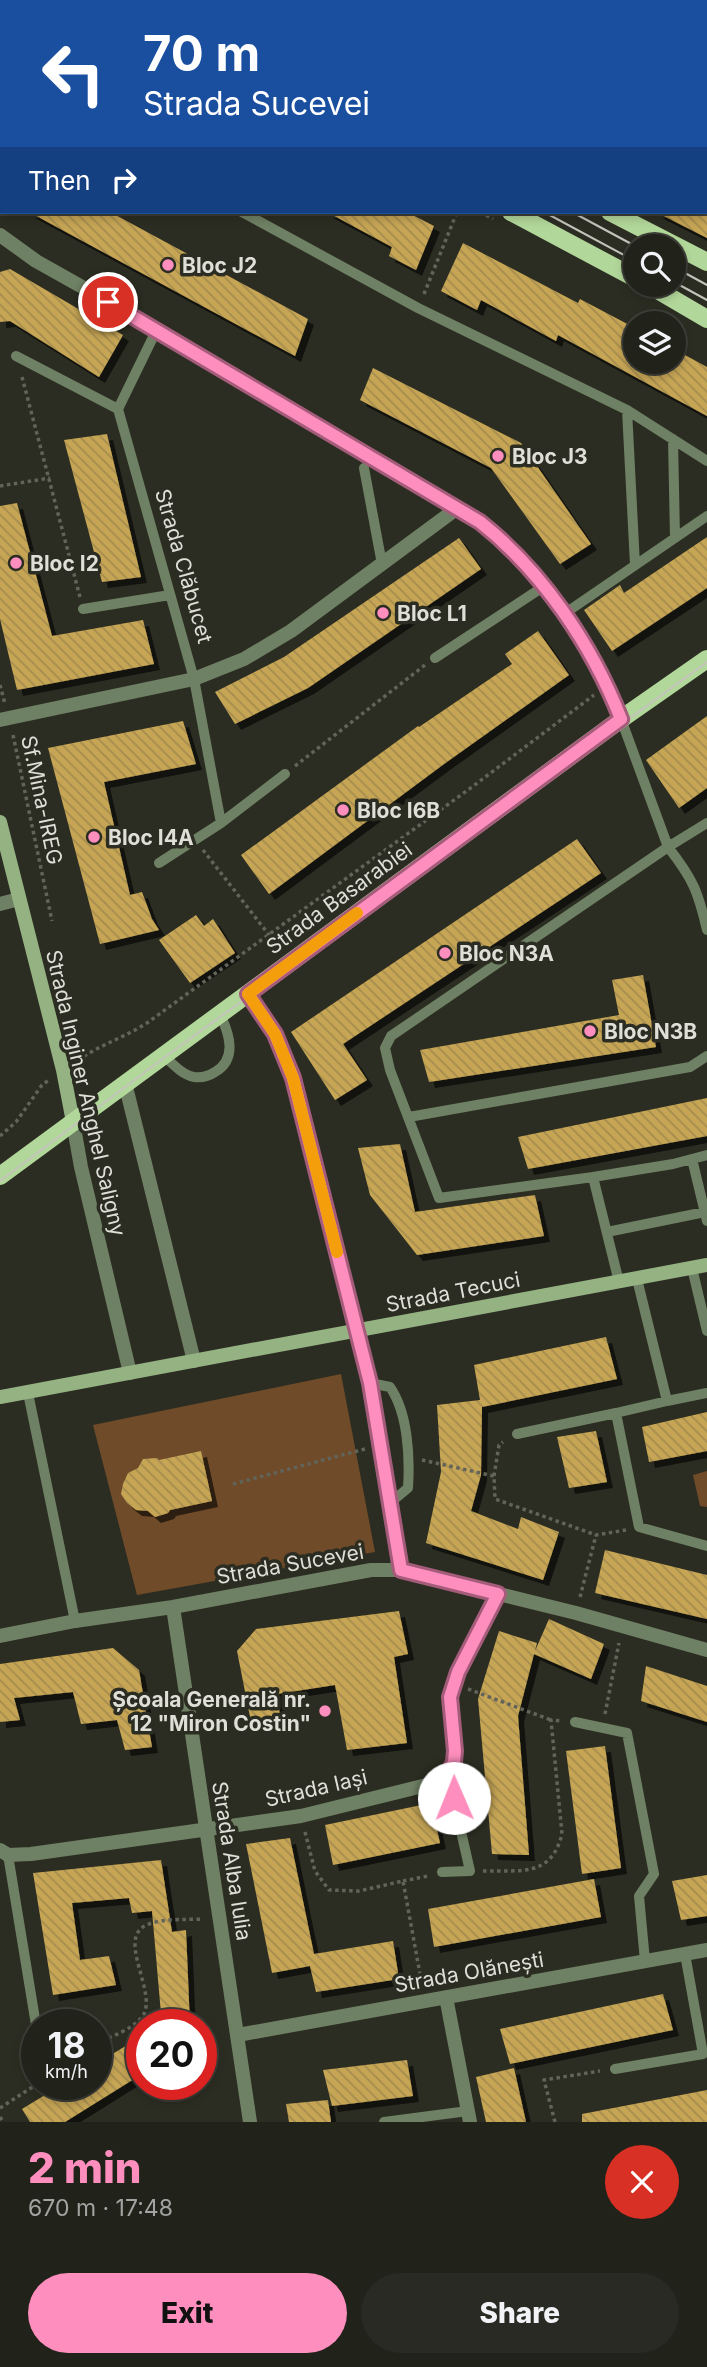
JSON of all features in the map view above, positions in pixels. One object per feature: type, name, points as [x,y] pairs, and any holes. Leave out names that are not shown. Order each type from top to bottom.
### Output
[{"type":"main road","points":[[515,214],[623,272]]},
{"type":"main road","points":[[614,214],[707,262]]},
{"type":"main road","points":[[669,297],[707,319]]},
{"type":"main road","name":"Strada Basarabiei","points":[[0,1176],[621,719],[707,659]]},
{"type":"main road","name":"Strada Inginer Anghel Saligny","points":[[0,822],[64,1070],[73,1122]]},
{"type":"main road","name":"Strada Tecuci","points":[[0,1397],[700,1266]]},
{"type":"street","points":[[0,236],[36,261],[157,329],[480,522],[502,540],[564,614],[608,684],[621,719]]},
{"type":"street","points":[[5,719],[194,679],[244,659],[291,631],[456,509]]},
{"type":"street","points":[[0,904],[19,900]]},
{"type":"street","points":[[248,994],[275,1034],[293,1078],[370,1383],[401,1570]]},
{"type":"street","points":[[125,1083],[194,1361]]},
{"type":"street","name":"Strada Inginer Anghel Saligny","points":[[73,1122],[130,1373]]},
{"type":"street","name":"Strada Sucevei","points":[[0,1636],[371,1570],[401,1570],[576,1613],[707,1650]]},
{"type":"street","points":[[448,1774],[454,1762],[450,1697],[458,1672],[498,1594]]},
{"type":"street","name":"Strada Alba Iulia","points":[[173,1607],[250,2122]]},
{"type":"street","name":"Strada Iași","points":[[4,1853],[205,1831],[301,1816],[439,1782],[448,1774]]},
{"type":"street","name":"Strada Olănești","points":[[238,2035],[707,1950]]},
{"type":"street","points":[[446,1997],[469,2117]]},
{"type":"lane","points":[[246,214],[418,308],[627,410],[707,461]]},
{"type":"lane","points":[[16,356],[118,409],[157,329]]},
{"type":"lane","name":"Strada Clăbucet","points":[[118,409],[194,679],[221,823]]},
{"type":"lane","points":[[627,410],[635,565]]},
{"type":"lane","points":[[673,439],[675,538]]},
{"type":"lane","points":[[364,468],[382,564]]},
{"type":"lane","points":[[564,614],[707,516]]},
{"type":"lane","points":[[435,658],[543,587]]},
{"type":"lane","points":[[83,609],[170,595]]},
{"type":"lane","points":[[621,719],[668,847],[699,893],[707,930]]},
{"type":"lane","points":[[159,863],[221,823],[285,774]]},
{"type":"lane","points":[[707,823],[391,1036],[385,1048],[390,1070],[439,1198],[593,1177],[673,1164],[707,1155]]},
{"type":"lane","points":[[163,1055],[179,1070],[193,1077],[205,1077],[217,1071],[226,1063],[230,1051],[229,1036],[220,1014]]},
{"type":"lane","points":[[409,1117],[690,1067],[707,1056]]},
{"type":"lane","points":[[607,1232],[706,1216],[692,1158]]},
{"type":"lane","points":[[593,1177],[619,1282]]},
{"type":"lane","points":[[700,1266],[707,1331]]},
{"type":"lane","points":[[637,1279],[667,1401]]},
{"type":"lane","points":[[370,1383],[390,1387],[398,1398],[410,1457],[408,1488],[390,1503]]},
{"type":"lane","points":[[28,1392],[75,1621]]},
{"type":"lane","points":[[517,1434],[707,1393]]},
{"type":"lane","points":[[616,1413],[639,1527],[707,1546]]},
{"type":"lane","points":[[575,1722],[627,1733],[654,1874],[639,1896],[645,1961]]},
{"type":"lane","points":[[442,1872],[470,1871],[448,1774]]},
{"type":"lane","points":[[4,1853],[33,2009]]},
{"type":"lane","points":[[615,2069],[705,2054],[685,1954]]},
{"type":"lane","points":[[384,2122],[469,2117]]},
{"type":"path","points":[[418,308],[456,214]]},
{"type":"path","points":[[16,356],[83,609]]},
{"type":"path","points":[[0,486],[50,478]]},
{"type":"path","points":[[285,774],[435,658]]},
{"type":"path","points":[[0,1136],[16,1122],[41,1085],[98,1046],[127,1036],[147,1023],[472,787],[608,684]]},
{"type":"path","name":"Sf.Mina-IREG","points":[[0,685],[5,719],[52,921]]},
{"type":"path","points":[[195,841],[290,963]]},
{"type":"path","points":[[517,1434],[499,1445],[494,1476],[495,1499],[596,1535],[639,1527]]},
{"type":"path","points":[[233,1484],[381,1445]]},
{"type":"path","points":[[410,1457],[494,1476]]},
{"type":"path","points":[[576,1613],[596,1535]]},
{"type":"path","points":[[603,1727],[622,1627]]},
{"type":"path","points":[[454,1684],[551,1720],[575,1722]]},
{"type":"path","points":[[470,1871],[526,1870],[552,1859],[559,1848],[562,1834],[551,1720]]},
{"type":"path","points":[[301,1816],[315,1871],[329,1891],[359,1891],[442,1872]]},
{"type":"path","points":[[402,1881],[425,2001]]},
{"type":"path","points":[[112,2036],[134,2024],[144,2014],[147,2001],[135,1946],[140,1929],[154,1922],[219,1918]]},
{"type":"path","points":[[555,2122],[544,2080],[615,2069]]},
{"type":"path","points":[[0,2108],[21,2094]]},
{"type":"path","points":[[0,2117],[3,2122]]},
{"type":"shaded area","points":[[341,1374],[375,1552],[137,1595],[93,1425]]},
{"type":"shaded area","points":[[707,1471],[707,1507],[700,1506],[693,1475]]},
{"type":"building","name":"Bloc J2","points":[[33,214],[114,214],[308,319],[295,356]]},
{"type":"building","points":[[331,214],[411,214],[434,226],[416,270],[389,256],[392,247]]},
{"type":"building","points":[[660,214],[707,214],[707,238]]},
{"type":"building","points":[[463,243],[578,303],[580,299],[623,322],[623,370],[558,335],[556,341],[481,300],[477,310],[441,291]]},
{"type":"building","points":[[10,269],[123,335],[99,377],[10,321],[0,322],[0,272]]},
{"type":"building","points":[[686,356],[707,367],[707,416],[630,374],[686,374]]},
{"type":"building","name":"Bloc J3","points":[[373,368],[521,443],[591,544],[560,564],[491,468],[360,400]]},
{"type":"building","points":[[107,434],[141,577],[102,582],[64,440]]},
{"type":"building","name":"Bloc I2","points":[[17,503],[52,636],[143,620],[154,664],[17,690],[0,619],[0,506]]},
{"type":"building","points":[[707,537],[707,588],[612,651],[584,610],[620,585],[624,593]]},
{"type":"building","name":"Bloc L1","points":[[459,538],[481,569],[308,688],[235,724],[215,692],[284,657]]},
{"type":"building","points":[[538,631],[569,675],[269,894],[241,855],[418,726],[512,664],[505,654]]},
{"type":"building","points":[[707,716],[707,788],[679,808],[646,760]]},
{"type":"building","name":"Bloc I4A","points":[[183,721],[196,764],[104,782],[130,895],[142,892],[159,930],[100,944],[48,748]]},
{"type":"building","name":"Bloc N3A","points":[[577,839],[601,873],[343,1044],[367,1080],[335,1100],[291,1032]]},
{"type":"building","points":[[196,915],[204,926],[213,919],[235,953],[190,983],[159,940]]},
{"type":"building","name":"Bloc N3B","points":[[643,975],[656,1047],[429,1082],[420,1050],[619,1015],[612,980]]},
{"type":"building","points":[[707,1098],[707,1136],[528,1169],[518,1137]]},
{"type":"building","points":[[400,1144],[415,1212],[535,1195],[544,1236],[417,1255],[370,1195],[358,1148]]},
{"type":"building","points":[[606,1337],[617,1379],[482,1407],[481,1475],[471,1511],[518,1529],[521,1517],[559,1532],[543,1580],[426,1543],[441,1472],[437,1405],[480,1400],[474,1365]]},
{"type":"building","points":[[707,1412],[707,1451],[649,1462],[642,1427]]},
{"type":"building","points":[[596,1431],[607,1482],[569,1488],[557,1437]]},
{"type":"building","points":[[201,1451],[212,1501],[170,1510],[155,1517],[148,1511],[136,1510],[121,1494],[128,1473],[138,1468],[143,1459],[159,1460]]},
{"type":"building","points":[[605,1550],[707,1575],[707,1619],[595,1593]]},
{"type":"building","points":[[399,1611],[408,1654],[394,1657],[407,1743],[347,1750],[335,1685],[277,1694],[281,1724],[252,1727],[237,1651],[256,1629]]},
{"type":"building","points":[[549,1619],[604,1644],[591,1679],[534,1654],[518,1716],[529,1855],[492,1854],[478,1699],[499,1631],[537,1643],[535,1651]]},
{"type":"building","points":[[113,1648],[139,1670],[152,1747],[125,1750],[117,1720],[81,1724],[73,1692],[14,1698],[20,1720],[0,1722],[0,1664]]},
{"type":"building","points":[[646,1666],[707,1686],[707,1722],[641,1701]]},
{"type":"building","points":[[605,1746],[621,1868],[582,1874],[566,1751]]},
{"type":"building","points":[[431,1803],[440,1843],[333,1865],[325,1825]]},
{"type":"building","points":[[290,1838],[314,1954],[393,1941],[399,1979],[316,1992],[310,1966],[272,1973],[246,1844]]},
{"type":"building","points":[[161,1860],[172,1932],[186,1930],[189,2009],[161,2009],[152,1911],[132,1913],[129,1898],[72,1903],[80,1960],[109,1956],[116,1985],[53,1995],[33,1873]]},
{"type":"building","points":[[707,1875],[707,1916],[681,1920],[672,1881]]},
{"type":"building","points":[[594,1879],[601,1917],[434,1947],[428,1909]]},
{"type":"building","points":[[663,1994],[673,2030],[510,2064],[500,2029]]},
{"type":"building","points":[[126,2046],[126,2084],[112,2093],[112,2054]]},
{"type":"building","points":[[407,2060],[413,2096],[332,2106],[323,2070]]},
{"type":"building","points":[[514,2068],[526,2122],[486,2122],[476,2077]]},
{"type":"building","points":[[707,2090],[707,2122],[582,2122],[582,2114]]},
{"type":"building","points":[[37,2100],[100,2100],[65,2122],[30,2122],[22,2109]]},
{"type":"building","points":[[328,2100],[331,2122],[289,2122],[286,2104]]},
{"type":"tram line","points":[[548,214],[623,255]]},
{"type":"tram line","points":[[576,214],[623,239]]},
{"type":"tram line","points":[[686,274],[707,285]]},
{"type":"tram line","points":[[686,289],[707,300]]},
{"type":"tram line","points":[[0,1181],[165,1057],[707,662]]},
{"type":"slow traffic","points":[[337,1252],[293,1078],[275,1034],[248,994],[357,913]]},
{"type":"place","name":"Bloc J2","points":[[168,265]]},
{"type":"place","name":"Bloc J3","points":[[498,456]]},
{"type":"place","name":"Bloc I2","points":[[16,563]]},
{"type":"place","name":"Bloc L1","points":[[383,613]]},
{"type":"place","name":"Bloc I6B","points":[[343,810]]},
{"type":"place","name":"Bloc I4A","points":[[94,837]]},
{"type":"place","name":"Bloc N3A","points":[[445,953]]},
{"type":"place","name":"Bloc N3B","points":[[590,1031]]},
{"type":"place","name":"Școala Generală nr. 12 \"Miron Costin\"","points":[[325,1711]]},
{"type":"route","points":[[108,302],[480,522],[502,540],[564,614],[608,684],[621,719],[248,994],[275,1034],[293,1078],[370,1383],[401,1570],[498,1594],[458,1672],[450,1697],[455,1751],[454,1762],[448,1774],[454,1798]]}]
